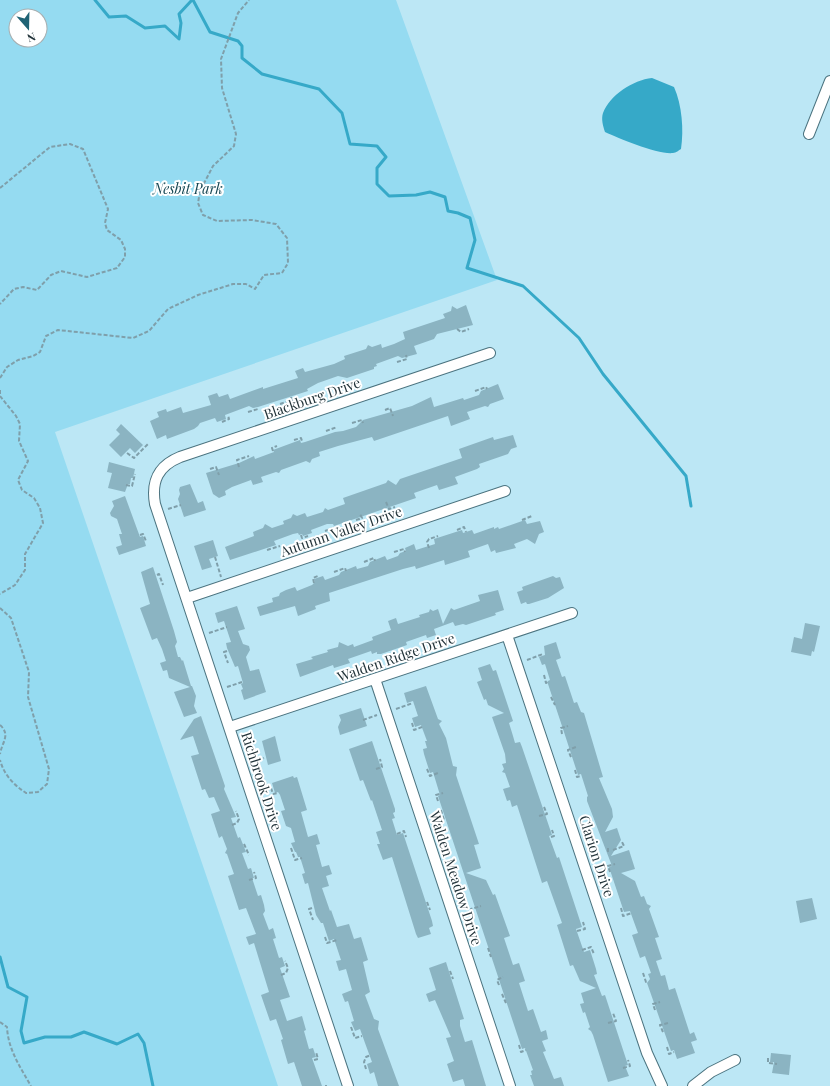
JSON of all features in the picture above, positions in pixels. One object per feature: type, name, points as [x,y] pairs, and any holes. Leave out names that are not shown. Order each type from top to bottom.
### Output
[{"type":"street","points":[[809,134],[830,81]]},
{"type":"street","name":"Blackburg Drive","points":[[155,484],[165,465],[180,457],[490,353]]},
{"type":"street","name":"Richbrook Drive","points":[[155,484],[155,504],[348,1086]]},
{"type":"street","name":"Autumn Valley Drive","points":[[187,598],[505,491]]},
{"type":"street","name":"Walden Ridge Drive","points":[[230,727],[572,613]]},
{"type":"street","name":"Clarion Drive","points":[[507,635],[647,1053],[662,1086]]},
{"type":"street","name":"Walden Meadow Drive","points":[[375,679],[510,1086]]},
{"type":"street","points":[[693,1086],[711,1072],[735,1060]]},
{"type":"path","points":[[0,378],[7,367],[18,360],[33,356],[40,352],[46,336],[58,330],[133,338],[149,331],[168,309],[198,295],[233,284],[246,284],[255,289],[264,276],[282,273],[288,263],[287,238],[276,224],[252,220],[217,221],[204,215],[198,203],[200,191],[213,166],[234,146],[236,134],[222,88],[221,59],[238,13],[248,0]]},
{"type":"path","points":[[0,188],[50,147],[70,144],[83,149],[108,209],[104,223],[107,230],[121,240],[125,249],[125,257],[117,268],[86,277],[61,270],[51,275],[37,290],[23,287],[14,289],[0,304]]},
{"type":"path","points":[[457,329],[461,332],[469,329]]},
{"type":"path","points":[[397,362],[407,359],[406,355]]},
{"type":"path","points":[[475,391],[486,387],[487,390]]},
{"type":"path","points":[[0,390],[0,396],[16,416],[20,424],[19,441],[28,461],[18,480],[22,490],[34,498],[40,508],[42,523],[24,554],[25,570],[15,585],[0,594]]},
{"type":"path","points":[[280,404],[292,400],[291,397]]},
{"type":"path","points":[[248,412],[258,408]]},
{"type":"path","points":[[385,410],[390,408],[393,416]]},
{"type":"path","points":[[222,422],[229,419],[228,415]]},
{"type":"path","points":[[352,423],[362,420],[363,423]]},
{"type":"path","points":[[326,431],[337,427]]},
{"type":"path","points":[[294,440],[301,438],[302,441]]},
{"type":"path","points":[[127,453],[134,458],[149,444]]},
{"type":"path","points":[[273,451],[272,448],[277,446]]},
{"type":"path","points":[[239,467],[237,460],[249,456]]},
{"type":"path","points":[[210,469],[216,467],[219,475]]},
{"type":"path","points":[[126,484],[132,486],[135,474]]},
{"type":"path","points":[[386,502],[389,510],[395,508]]},
{"type":"path","points":[[168,509],[181,505]]},
{"type":"path","points":[[356,520],[362,518],[360,514]]},
{"type":"path","points":[[522,520],[532,516]]},
{"type":"path","points":[[325,531],[336,526]]},
{"type":"path","points":[[457,530],[464,527],[466,532]]},
{"type":"path","points":[[140,535],[143,534],[146,541]]},
{"type":"path","points":[[301,535],[302,538],[308,536]]},
{"type":"path","points":[[429,548],[427,542],[429,539],[438,536]]},
{"type":"path","points":[[267,550],[280,546]]},
{"type":"path","points":[[394,552],[404,549],[405,552]]},
{"type":"path","points":[[215,557],[221,577]]},
{"type":"path","points":[[364,562],[374,558],[375,561]]},
{"type":"path","points":[[334,572],[344,568],[346,571]]},
{"type":"path","points":[[157,575],[159,574],[163,585]]},
{"type":"path","points":[[314,582],[313,578],[318,576]]},
{"type":"path","points":[[0,608],[11,618],[29,672],[28,697],[49,769],[47,784],[38,792],[26,794],[13,784],[0,760]]},
{"type":"path","points":[[209,633],[227,627]]},
{"type":"path","points":[[227,651],[224,652],[228,663]]},
{"type":"path","points":[[527,660],[543,654]]},
{"type":"path","points":[[544,675],[546,683],[548,682]]},
{"type":"path","points":[[227,687],[242,682]]},
{"type":"path","points":[[551,697],[555,705]]},
{"type":"path","points":[[396,709],[413,703]]},
{"type":"path","points":[[363,720],[376,715]]},
{"type":"path","points":[[412,723],[414,730],[422,728]]},
{"type":"path","points":[[0,725],[6,732],[6,739],[0,754]]},
{"type":"path","points":[[562,734],[561,728],[568,726]]},
{"type":"path","points":[[571,757],[568,750],[576,747]]},
{"type":"path","points":[[252,762],[264,758]]},
{"type":"path","points":[[376,769],[382,767],[380,759]]},
{"type":"path","points":[[427,769],[430,776],[438,774]]},
{"type":"path","points":[[575,770],[577,777],[580,776]]},
{"type":"path","points":[[271,788],[273,794],[278,793]]},
{"type":"path","points":[[438,801],[436,795],[443,793]]},
{"type":"path","points":[[539,816],[547,814],[544,807]]},
{"type":"path","points":[[441,810],[444,820]]},
{"type":"path","points":[[232,825],[237,823],[239,819],[236,811]]},
{"type":"path","points":[[551,837],[554,836],[552,830]]},
{"type":"path","points":[[397,834],[404,831],[406,837]]},
{"type":"path","points":[[612,850],[624,846],[622,842]]},
{"type":"path","points":[[244,844],[249,855]]},
{"type":"path","points":[[291,848],[295,860],[302,858]]},
{"type":"path","points":[[610,872],[608,866],[615,864]]},
{"type":"path","points":[[250,880],[256,878],[254,872]]},
{"type":"path","points":[[427,902],[430,910]]},
{"type":"path","points":[[474,917],[471,909],[481,906]]},
{"type":"path","points":[[312,908],[309,909],[313,920]]},
{"type":"path","points":[[621,908],[623,916],[632,913]]},
{"type":"path","points":[[577,931],[585,929],[583,922]]},
{"type":"path","points":[[325,937],[327,943],[337,940]]},
{"type":"path","points":[[582,950],[591,947],[594,954]]},
{"type":"path","points":[[488,948],[491,957]]},
{"type":"path","points":[[281,975],[286,973],[288,968],[285,961]]},
{"type":"path","points":[[450,971],[453,979]]},
{"type":"path","points":[[643,973],[646,982],[648,982]]},
{"type":"path","points":[[499,985],[497,980],[503,977]]},
{"type":"path","points":[[502,994],[506,1002]]},
{"type":"path","points":[[655,1010],[653,1004],[660,1002]]},
{"type":"path","points":[[608,1023],[616,1021],[613,1013]]},
{"type":"path","points":[[0,1022],[7,1027],[8,1041],[15,1060],[31,1086]]},
{"type":"path","points":[[663,1032],[660,1026],[668,1023]]},
{"type":"path","points":[[351,1027],[356,1038],[362,1036]]},
{"type":"path","points":[[519,1045],[521,1052],[526,1050]]},
{"type":"path","points":[[667,1047],[670,1054],[674,1052]]},
{"type":"path","points":[[314,1060],[318,1059],[316,1052]]},
{"type":"path","points":[[366,1069],[364,1062],[366,1057],[371,1055]]},
{"type":"path","points":[[768,1058],[768,1063],[777,1064]]},
{"type":"path","points":[[623,1068],[630,1066],[628,1060]]},
{"type":"green space","name":"Nesbit Park","points":[[0,0],[396,0],[497,280],[55,432],[278,1086],[0,1086]]},
{"type":"shaded area","points":[[652,78],[674,87],[677,94],[682,118],[682,134],[681,149],[674,153],[667,153],[639,146],[605,132],[604,130],[602,115],[606,106],[611,100],[630,85]]},
{"type":"building","points":[[466,305],[473,325],[437,334],[434,339],[414,346],[417,354],[402,358],[398,356],[376,364],[377,366],[374,367],[374,369],[347,378],[338,376],[318,383],[307,389],[308,391],[258,407],[253,408],[249,406],[225,415],[226,419],[217,422],[215,418],[200,423],[194,429],[167,439],[166,435],[157,439],[150,421],[159,417],[157,412],[166,409],[167,412],[181,407],[183,413],[211,405],[208,396],[217,393],[219,397],[228,394],[230,399],[263,387],[263,389],[298,378],[295,371],[303,368],[305,372],[334,364],[345,359],[344,356],[366,349],[368,345],[372,347],[381,344],[382,348],[394,344],[405,339],[403,332],[445,318],[443,314],[451,311],[452,306],[457,309]]},
{"type":"building","points":[[498,384],[504,399],[490,404],[488,407],[485,406],[467,412],[470,419],[451,426],[448,416],[374,441],[372,437],[338,446],[319,452],[320,456],[312,459],[310,463],[306,461],[281,470],[279,473],[276,472],[261,477],[263,482],[253,485],[251,480],[232,487],[225,491],[226,495],[219,498],[213,494],[206,473],[239,463],[254,456],[255,459],[274,452],[273,450],[300,440],[301,443],[356,427],[363,420],[412,406],[431,397],[434,407],[463,398],[464,400],[479,395],[481,391]]},
{"type":"building","points":[[121,424],[143,445],[135,453],[130,448],[121,457],[109,445],[120,434],[116,430]]},
{"type":"building","points":[[513,435],[517,447],[511,449],[508,454],[479,464],[480,467],[477,469],[455,477],[458,484],[439,490],[437,485],[414,493],[416,498],[334,526],[333,524],[327,524],[311,530],[312,533],[303,536],[302,534],[299,535],[298,533],[293,534],[274,541],[276,545],[230,560],[225,547],[254,536],[253,532],[263,528],[265,524],[272,528],[284,524],[283,521],[291,518],[293,514],[297,516],[305,513],[307,517],[323,512],[325,508],[328,510],[345,504],[343,498],[386,483],[388,480],[396,485],[400,479],[462,458],[459,449],[493,437],[494,440]]},
{"type":"building","points":[[109,462],[135,469],[133,478],[131,478],[130,484],[128,484],[125,492],[108,488],[112,473],[107,472]]},
{"type":"building","points":[[190,484],[198,503],[203,501],[206,510],[184,517],[178,499],[180,494],[179,490],[180,487]]},
{"type":"building","points":[[125,496],[140,537],[143,536],[146,546],[119,555],[116,547],[122,545],[119,534],[122,534],[117,519],[111,516],[110,513],[114,506],[112,501]]},
{"type":"building","points":[[525,520],[527,524],[540,521],[544,532],[539,534],[535,544],[527,539],[514,544],[516,548],[496,553],[495,550],[491,552],[488,544],[468,551],[470,557],[445,565],[444,560],[416,569],[415,566],[329,593],[330,601],[315,606],[316,609],[298,616],[295,606],[260,616],[257,607],[273,602],[272,598],[279,596],[280,593],[286,590],[295,587],[297,591],[312,585],[315,582],[314,579],[323,576],[325,580],[339,575],[341,572],[356,566],[357,569],[368,566],[370,562],[385,556],[387,560],[398,556],[400,553],[406,551],[405,548],[414,544],[416,550],[435,544],[434,539],[462,530],[463,533],[472,530],[474,534],[494,527],[494,529],[498,527],[499,529]]},
{"type":"building","points":[[213,540],[218,556],[209,559],[212,567],[202,570],[194,546]]},
{"type":"building","points":[[153,567],[174,631],[177,642],[175,646],[178,657],[180,657],[182,661],[183,660],[191,686],[196,696],[194,706],[197,713],[184,717],[174,692],[190,687],[169,678],[167,670],[163,671],[160,663],[166,661],[162,649],[157,638],[152,640],[140,608],[150,604],[141,572]]},
{"type":"building","points":[[553,576],[556,578],[560,577],[564,588],[548,598],[529,604],[526,602],[521,604],[517,592],[523,590],[522,587]]},
{"type":"building","points":[[498,590],[504,610],[495,613],[496,615],[466,625],[463,624],[455,626],[453,622],[434,629],[436,635],[427,638],[426,635],[406,642],[407,645],[381,654],[377,654],[377,652],[372,654],[371,651],[348,659],[350,663],[334,668],[333,665],[300,677],[296,664],[313,659],[311,657],[328,652],[327,650],[338,647],[339,642],[348,646],[353,644],[354,647],[373,640],[372,637],[391,630],[388,621],[396,618],[398,624],[420,617],[419,615],[429,612],[430,609],[433,611],[438,609],[443,624],[451,608],[454,610],[480,601],[478,595]]},
{"type":"building","points":[[237,606],[245,629],[238,631],[243,644],[249,646],[250,650],[246,657],[250,671],[259,669],[266,692],[244,700],[241,690],[243,689],[241,684],[243,683],[238,666],[235,667],[227,648],[226,643],[231,642],[224,621],[218,623],[215,613]]},
{"type":"building","points":[[805,623],[820,626],[814,652],[812,651],[811,656],[791,652],[794,637],[802,639]]},
{"type":"building","points":[[556,642],[561,658],[556,660],[562,677],[565,676],[574,703],[577,702],[581,712],[584,713],[603,777],[599,778],[612,809],[613,817],[605,832],[617,828],[621,840],[611,856],[629,850],[635,869],[621,873],[635,881],[641,897],[644,896],[647,904],[651,906],[649,909],[659,937],[655,938],[662,959],[656,961],[661,976],[665,975],[669,990],[675,988],[690,1034],[694,1032],[697,1040],[691,1042],[695,1053],[677,1059],[674,1050],[671,1051],[647,983],[650,979],[648,974],[651,973],[645,956],[640,958],[632,935],[638,933],[630,911],[624,912],[609,867],[612,866],[587,801],[588,796],[581,774],[578,775],[548,684],[548,681],[550,680],[545,664],[542,665],[539,657],[545,655],[544,646]]},
{"type":"building","points":[[490,664],[493,671],[496,670],[513,721],[509,723],[515,743],[520,742],[552,835],[549,836],[557,858],[559,857],[582,927],[576,929],[584,952],[590,950],[597,974],[594,975],[602,996],[605,995],[628,1065],[625,1066],[629,1076],[608,1082],[593,1035],[588,1029],[590,1027],[585,1012],[583,1013],[580,1004],[584,1003],[581,993],[596,988],[580,981],[573,965],[570,966],[557,925],[562,923],[547,881],[542,883],[517,805],[512,807],[510,800],[507,801],[503,789],[510,787],[505,773],[502,772],[504,769],[502,764],[506,763],[505,754],[492,717],[504,713],[488,705],[486,699],[484,700],[477,682],[482,680],[478,668]]},
{"type":"building","points":[[426,686],[438,719],[442,721],[439,724],[446,738],[453,766],[457,767],[456,775],[479,844],[474,845],[481,868],[466,873],[486,880],[493,895],[495,894],[510,936],[504,938],[513,965],[519,963],[525,981],[519,983],[528,1011],[533,1009],[541,1032],[546,1030],[548,1039],[542,1041],[546,1051],[543,1052],[554,1079],[561,1077],[564,1086],[534,1086],[530,1075],[532,1075],[531,1071],[533,1070],[525,1048],[522,1049],[438,796],[440,795],[433,772],[430,773],[424,754],[423,749],[427,748],[425,741],[427,741],[421,725],[415,727],[412,718],[418,716],[413,701],[407,703],[404,693]]},
{"type":"building","points":[[361,708],[367,726],[340,735],[338,727],[341,720],[339,715]]},
{"type":"building","points":[[201,716],[225,786],[224,789],[236,817],[231,818],[238,838],[240,837],[246,852],[242,853],[248,869],[251,868],[254,878],[252,878],[258,896],[261,895],[264,905],[265,911],[263,914],[269,930],[273,928],[276,938],[273,939],[279,958],[282,957],[285,966],[280,968],[290,997],[280,1000],[287,1021],[302,1016],[309,1049],[313,1048],[316,1057],[312,1058],[322,1086],[302,1086],[294,1062],[288,1064],[281,1040],[283,1039],[276,1019],[270,1021],[261,995],[269,992],[254,943],[249,945],[246,937],[256,934],[246,908],[239,910],[228,876],[234,874],[227,854],[225,853],[227,849],[222,836],[219,838],[211,814],[220,811],[214,797],[209,798],[205,789],[202,790],[191,756],[199,754],[193,736],[180,740],[194,719]]},
{"type":"building","points":[[275,736],[281,761],[268,765],[262,741]]},
{"type":"building","points":[[372,741],[395,809],[395,812],[393,813],[395,818],[392,819],[397,835],[403,833],[432,921],[433,926],[429,928],[431,934],[418,938],[392,857],[383,860],[377,844],[380,844],[376,832],[382,830],[372,800],[371,801],[363,780],[360,781],[349,749]]},
{"type":"building","points":[[293,776],[294,778],[297,777],[307,810],[301,812],[308,837],[317,834],[320,844],[316,845],[322,867],[329,865],[332,874],[326,876],[329,886],[322,888],[330,911],[331,910],[337,927],[349,924],[354,939],[361,937],[368,960],[363,962],[370,992],[365,995],[374,1019],[379,1021],[378,1029],[399,1086],[378,1086],[374,1072],[370,1074],[367,1064],[372,1062],[360,1029],[355,1031],[351,1022],[354,1021],[348,1001],[345,1002],[342,994],[352,990],[346,969],[339,971],[336,961],[341,960],[334,939],[329,941],[323,923],[321,923],[316,915],[308,883],[305,884],[302,874],[305,873],[300,857],[298,857],[291,843],[295,842],[291,828],[286,826],[281,811],[285,810],[280,795],[278,792],[275,793],[272,783]]},
{"type":"building","points":[[812,898],[817,919],[800,923],[796,901]]},
{"type":"building","points":[[446,962],[464,1019],[460,1020],[460,1026],[465,1042],[472,1040],[486,1086],[465,1086],[463,1079],[453,1082],[447,1064],[454,1061],[446,1038],[451,1037],[435,1000],[429,1002],[426,994],[436,990],[429,968]]},
{"type":"building","points":[[771,1053],[791,1055],[789,1075],[772,1073],[774,1062],[770,1062]]},
{"type":"waterway","points":[[95,0],[109,17],[126,16],[145,28],[165,26],[179,39],[181,23],[179,14],[192,0]]},
{"type":"waterway","points":[[193,0],[210,32],[238,41],[242,46],[242,58],[262,74],[319,89],[342,113],[350,144],[377,146],[386,157],[377,168],[377,184],[389,196],[416,195],[430,192],[445,197],[448,211],[470,218],[475,240],[467,268],[523,286],[579,338],[603,374],[686,476],[691,506]]},
{"type":"waterway","points":[[0,957],[8,987],[27,997],[21,1031],[24,1043],[45,1037],[71,1037],[84,1032],[117,1044],[138,1034],[144,1043],[153,1086]]}]
